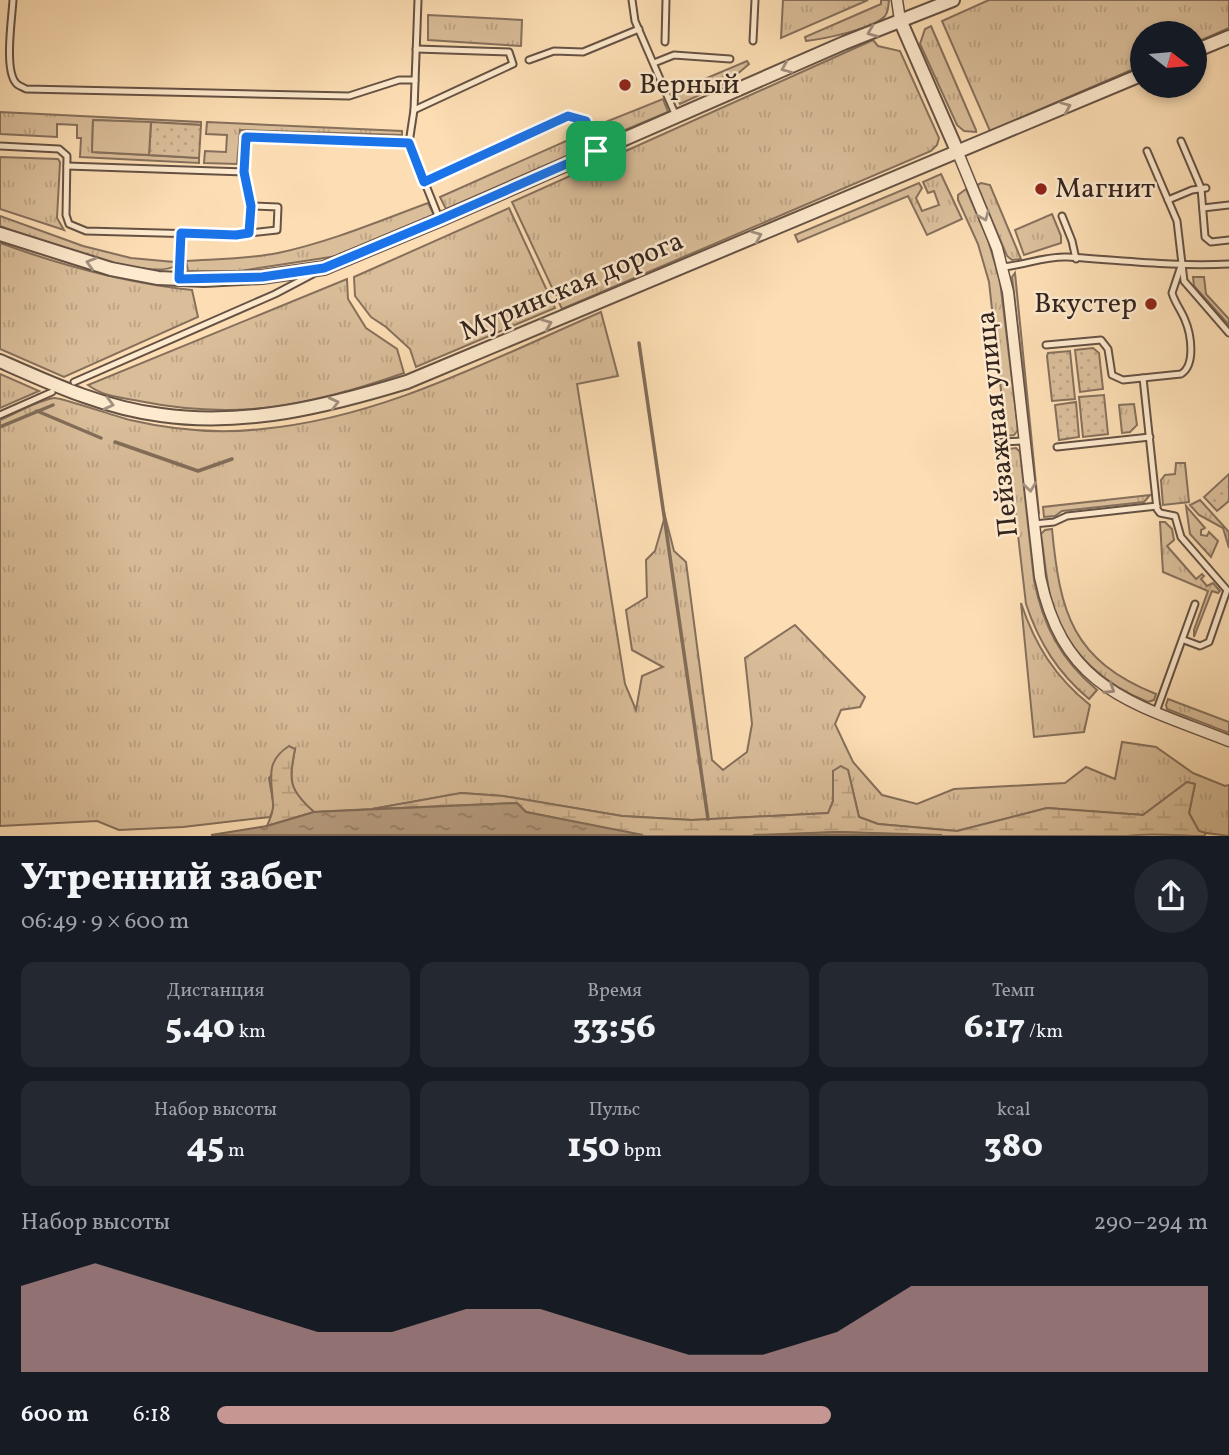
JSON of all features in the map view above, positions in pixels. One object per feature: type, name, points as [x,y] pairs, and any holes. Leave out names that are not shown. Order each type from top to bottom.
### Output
[{"type":"street","points":[[897,0],[900,20]]},
{"type":"street","points":[[0,234],[111,269],[158,278],[262,277],[324,268],[900,20],[953,0]]},
{"type":"street","name":"Пейзажная улица","points":[[900,20],[958,153],[1003,267],[1040,577],[1046,606],[1058,636],[1071,655],[1103,686],[1130,702],[1229,741]]},
{"type":"street","points":[[1208,46],[1229,37]]},
{"type":"street","name":"Муринская дорога","points":[[0,361],[60,388],[98,401],[162,416],[246,417],[310,409],[407,382],[1130,80]]},
{"type":"lane","points":[[13,0],[10,62],[17,85],[26,89],[349,96],[399,80],[415,80]]},
{"type":"lane","points":[[418,0],[414,110],[409,143],[439,220]]},
{"type":"lane","points":[[632,0],[639,29],[676,116]]},
{"type":"lane","points":[[664,41],[666,0]]},
{"type":"lane","points":[[753,41],[755,0]]},
{"type":"lane","points":[[529,60],[554,51],[583,52],[639,29]]},
{"type":"lane","points":[[414,110],[513,64],[509,52],[416,49]]},
{"type":"lane","points":[[654,64],[674,55],[730,59]]},
{"type":"lane","points":[[424,182],[568,116],[586,121],[596,151]]},
{"type":"lane","points":[[249,233],[251,206],[244,172],[246,137],[409,143]]},
{"type":"lane","points":[[1181,141],[1203,188],[1208,240],[1229,240]]},
{"type":"lane","points":[[0,146],[59,149],[67,156],[66,215],[69,224],[76,229],[236,235],[276,230],[278,207],[251,206]]},
{"type":"lane","points":[[1147,151],[1177,220],[1181,266],[1187,286],[1229,333]]},
{"type":"lane","points":[[67,166],[244,172]]},
{"type":"lane","points":[[1168,200],[1203,188]]},
{"type":"lane","points":[[1203,208],[1229,205]]},
{"type":"lane","points":[[1062,216],[1076,259]]},
{"type":"lane","points":[[179,279],[181,233]]},
{"type":"lane","points":[[1003,267],[1047,258],[1181,266],[1229,264]]},
{"type":"lane","points":[[1046,345],[1101,341],[1108,349],[1112,375],[1123,380],[1181,374],[1190,366],[1187,326],[1172,293],[1181,266]]},
{"type":"lane","points":[[74,382],[275,295],[324,268]]},
{"type":"lane","points":[[1143,378],[1157,506],[1160,513],[1175,516],[1181,537],[1227,590],[1209,642],[1200,646],[1184,640]]},
{"type":"lane","points":[[0,415],[52,392]]},
{"type":"lane","points":[[1057,447],[1150,437]]},
{"type":"lane","points":[[1001,443],[1024,441]]},
{"type":"lane","points":[[1034,524],[1054,522],[1067,516],[1157,506]]},
{"type":"lane","points":[[1156,712],[1195,604]]},
{"type":"green space","points":[[783,0],[868,0],[781,38]]},
{"type":"green space","points":[[881,0],[889,0],[888,10],[879,21],[848,33],[806,41],[805,37],[881,4]]},
{"type":"green space","points":[[989,0],[1229,0],[1229,28],[1208,37],[1208,21],[1130,21],[1130,71],[990,131],[942,21]]},
{"type":"green space","points":[[428,15],[522,20],[521,46],[428,40]]},
{"type":"green space","points":[[931,26],[976,132],[964,131],[957,125],[920,44],[925,29]]},
{"type":"green space","points":[[873,40],[878,46],[900,51],[939,138],[931,151],[562,309],[512,202]]},
{"type":"green space","points":[[747,61],[749,64],[728,82],[680,104],[674,92]]},
{"type":"green space","points":[[663,99],[668,112],[599,141],[593,127]]},
{"type":"green space","points":[[0,112],[201,122],[201,125],[93,120],[92,152],[199,158],[199,163],[80,157],[81,138],[77,138],[77,125],[57,124],[57,137],[0,134]]},
{"type":"green space","points":[[93,120],[151,122],[149,155],[92,152]]},
{"type":"green space","points":[[151,122],[201,125],[199,158],[149,155]]},
{"type":"green space","points":[[207,122],[402,131],[402,135],[240,130],[237,164],[204,163],[205,151],[226,152],[227,135],[206,134]]},
{"type":"green space","points":[[584,133],[589,146],[446,209],[440,197]]},
{"type":"green space","points":[[0,157],[58,159],[57,218],[64,230],[0,209]]},
{"type":"green space","points":[[941,174],[962,219],[927,235],[908,196],[798,242],[795,235],[919,183],[922,188],[916,198],[922,211],[939,205],[934,191],[928,193],[923,182]]},
{"type":"green space","points":[[977,185],[990,185],[1021,259],[1012,260],[1007,256]]},
{"type":"green space","points":[[966,189],[988,240],[1000,281],[1018,430],[1014,435],[1006,436],[989,282],[978,244],[958,200],[958,195]]},
{"type":"green space","points":[[428,203],[434,215],[337,256],[240,271],[188,271],[186,261],[278,253],[354,231]]},
{"type":"green space","points":[[509,208],[555,308],[416,367],[410,349],[371,317],[355,296],[354,277]]},
{"type":"green space","points":[[1052,214],[1061,243],[1024,255],[1015,230]]},
{"type":"green space","points":[[0,216],[83,246],[131,258],[174,262],[175,266],[161,269],[116,264],[0,226]]},
{"type":"green space","points":[[0,243],[95,272],[192,290],[198,317],[64,377],[0,349]]},
{"type":"green space","points":[[1015,273],[1039,514],[1012,277]]},
{"type":"green space","points":[[1193,277],[1204,277],[1206,294],[1229,319],[1229,325],[1194,286]]},
{"type":"green space","points":[[347,279],[348,299],[366,328],[397,349],[404,373],[305,402],[242,410],[175,407],[112,396],[88,385]]},
{"type":"green space","points":[[601,312],[618,376],[577,384],[625,684],[636,710],[642,676],[663,667],[632,650],[626,610],[647,597],[646,560],[655,551],[665,516],[674,551],[686,562],[712,760],[723,770],[747,752],[752,724],[745,658],[795,625],[865,697],[860,707],[841,710],[835,724],[853,762],[882,795],[917,804],[954,789],[1065,783],[1086,767],[1115,779],[1122,742],[1156,747],[1193,773],[1225,786],[1229,785],[1229,836],[1199,832],[1189,813],[1195,784],[1187,782],[1143,815],[1047,808],[957,831],[878,824],[859,817],[848,770],[833,771],[833,801],[829,813],[692,820],[622,816],[503,796],[462,793],[372,809],[314,812],[299,797],[293,784],[295,749],[269,778],[274,807],[270,817],[183,827],[119,830],[97,821],[0,826],[0,420],[54,398],[130,420],[179,429],[245,430],[307,423],[393,400],[436,384]]},
{"type":"green space","points":[[1093,348],[1099,353],[1103,389],[1080,392],[1075,350]]},
{"type":"green space","points":[[1070,351],[1075,399],[1052,401],[1048,353]]},
{"type":"green space","points":[[0,374],[39,391],[0,408]]},
{"type":"green space","points":[[1104,395],[1108,434],[1083,437],[1079,397]]},
{"type":"green space","points":[[1076,402],[1079,437],[1059,440],[1055,405]]},
{"type":"green space","points":[[1134,404],[1137,425],[1130,432],[1122,433],[1119,405]]},
{"type":"green space","points":[[1016,448],[1020,452],[1038,597],[1055,641],[1073,667],[1097,690],[1089,699],[1068,679],[1051,656],[1037,632],[1026,604],[1008,449]]},
{"type":"green space","points":[[1176,463],[1185,463],[1189,502],[1163,505],[1161,480],[1165,475],[1175,474]]},
{"type":"green space","points":[[1229,474],[1229,501],[1217,511],[1204,497]]},
{"type":"green space","points":[[1150,495],[1144,502],[1062,511],[1055,516],[1044,517],[1043,507]]},
{"type":"green space","points":[[1200,500],[1229,532],[1229,548],[1223,528],[1199,515],[1190,505]]},
{"type":"green space","points":[[1186,506],[1205,528],[1201,530],[1201,535],[1207,536],[1209,532],[1218,541],[1211,557],[1190,534]]},
{"type":"green space","points":[[1160,522],[1165,522],[1172,529],[1174,540],[1167,546],[1196,579],[1202,574],[1204,576],[1201,579],[1207,586],[1213,583],[1220,591],[1212,591],[1194,637],[1208,591],[1163,572]]},
{"type":"green space","points":[[1052,529],[1060,585],[1066,609],[1076,630],[1088,649],[1105,666],[1156,694],[1154,700],[1148,702],[1117,687],[1091,666],[1069,641],[1054,610],[1047,582],[1041,534]]},
{"type":"green space","points":[[1021,603],[1033,633],[1056,671],[1090,705],[1084,732],[1034,737]]},
{"type":"green space","points":[[1168,699],[1229,722],[1229,733],[1167,709]]},
{"type":"green space","points":[[289,746],[295,749],[292,784],[299,797],[314,812],[267,826],[273,809],[271,772],[276,758]]},
{"type":"green space","points":[[841,766],[848,770],[859,817],[878,824],[957,831],[1047,808],[1143,815],[1187,782],[1195,784],[1189,813],[1199,831],[1206,833],[1204,836],[942,836],[838,832],[753,836],[643,836],[526,812],[517,803],[372,809],[461,793],[503,796],[622,816],[692,820],[828,813],[833,801],[833,771]]},
{"type":"water","points":[[517,803],[526,812],[643,835],[211,835],[267,826],[314,812]]},
{"type":"water","points":[[838,832],[942,835],[753,835]]},
{"type":"waterway","points":[[639,343],[708,819]]},
{"type":"waterway","points":[[0,427],[53,405]]},
{"type":"waterway","points":[[37,411],[101,438]]},
{"type":"waterway","points":[[115,442],[198,471],[232,459]]},
{"type":"place","name":"Верный","points":[[625,85]]},
{"type":"place","name":"Магнит","points":[[1041,189]]},
{"type":"place","name":"Вкустер","points":[[1151,304]]},
{"type":"route","points":[[568,116],[586,121],[596,151],[324,268],[262,277],[179,279],[181,233],[249,233],[251,206],[244,172],[246,137],[409,143],[424,182],[568,116]]}]
